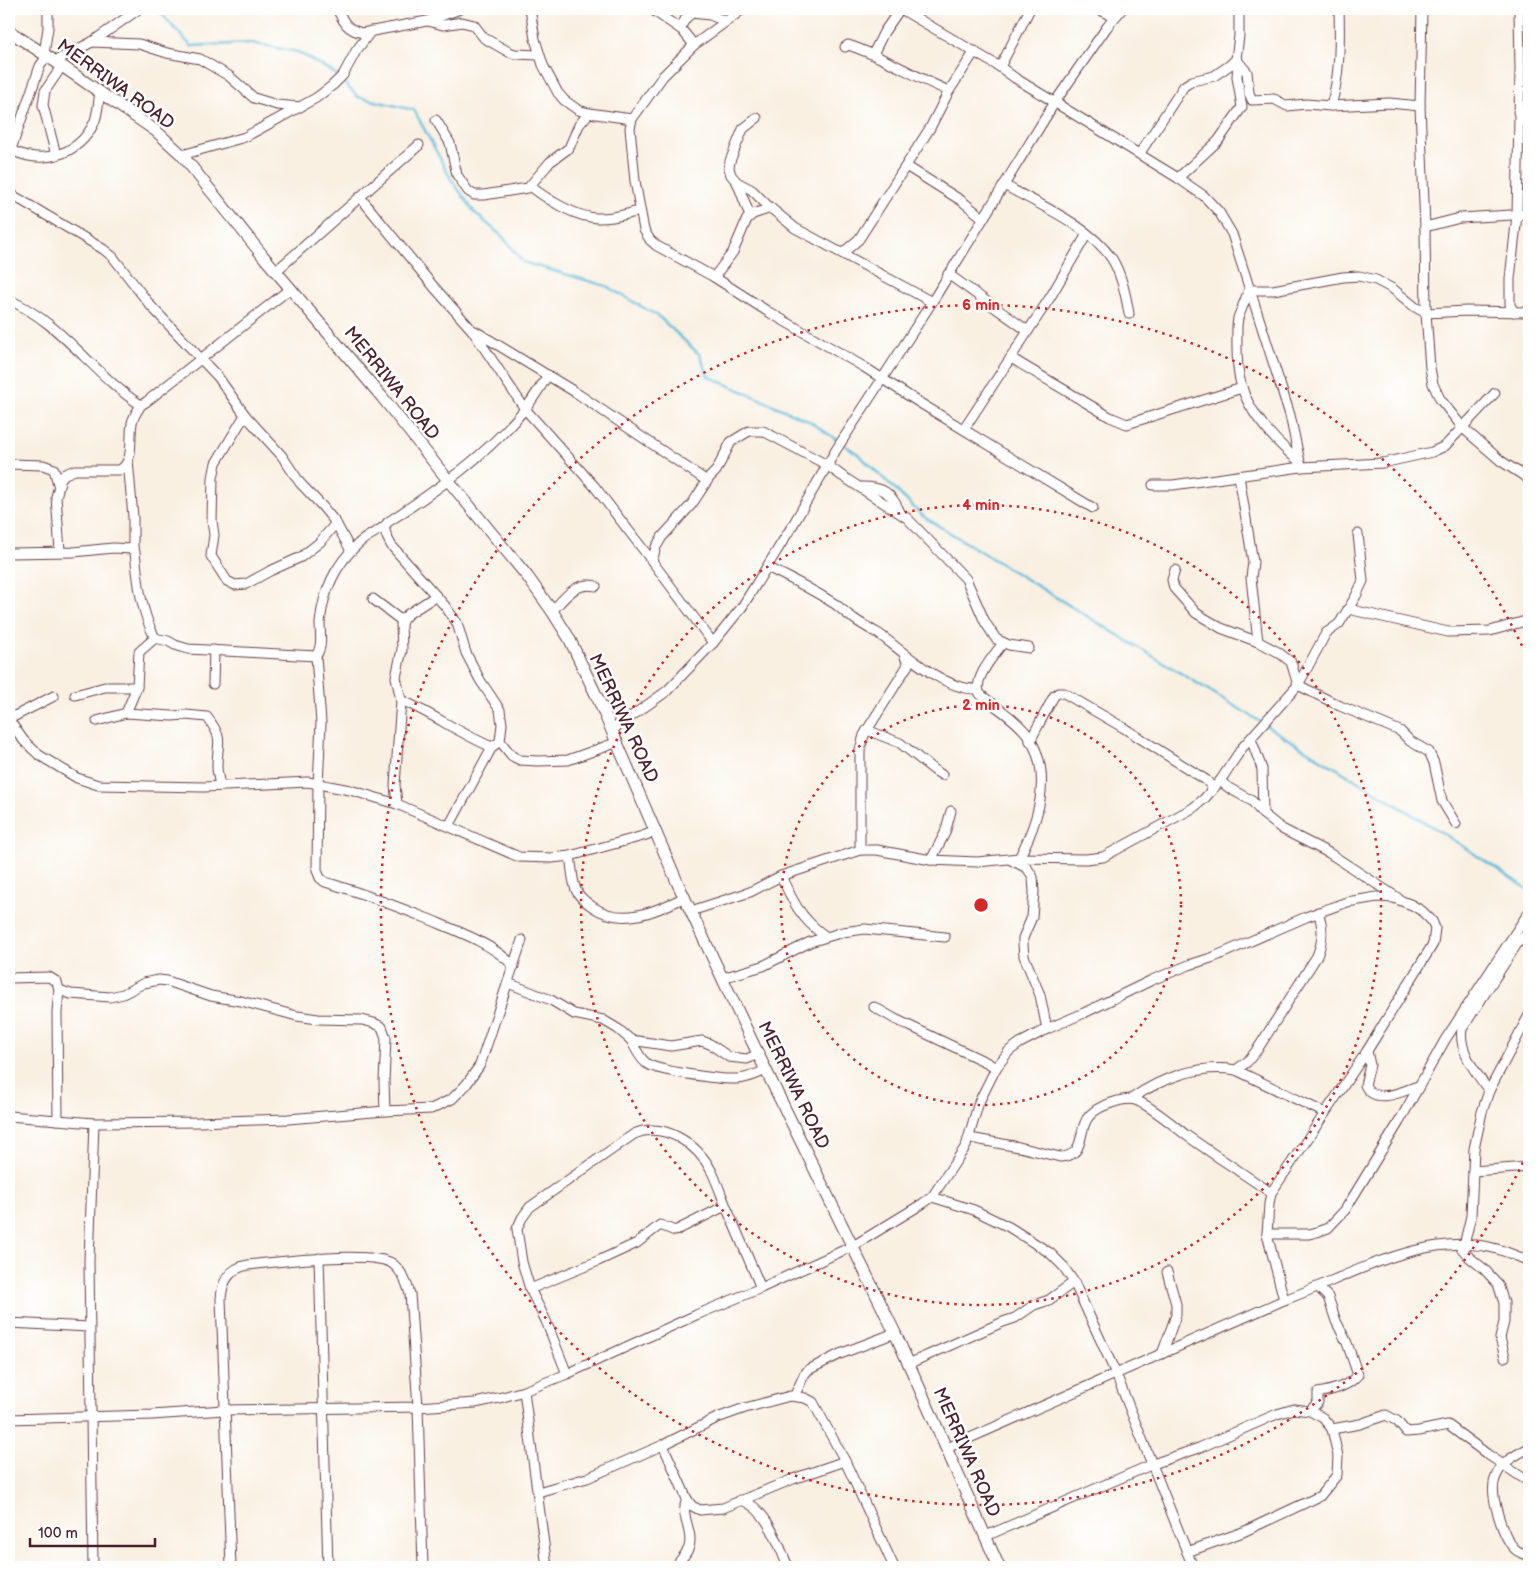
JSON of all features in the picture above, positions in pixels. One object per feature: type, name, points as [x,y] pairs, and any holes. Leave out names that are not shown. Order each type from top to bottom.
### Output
[{"type":"street","points":[[48,9],[48,28],[52,59],[43,105],[56,155]]},
{"type":"street","points":[[337,9],[344,24],[352,31],[362,33],[428,21],[460,9]]},
{"type":"street","points":[[530,9],[534,39],[539,55],[564,100],[578,110],[588,113],[632,120]]},
{"type":"street","points":[[651,9],[680,28],[694,45]]},
{"type":"street","points":[[744,9],[694,45],[663,76],[632,120],[630,135],[634,158],[634,181],[645,234],[650,240],[864,367],[1093,508]]},
{"type":"street","points":[[874,54],[884,32],[900,9],[1000,67],[1204,196],[1226,221],[1232,234],[1290,415],[1301,464]]},
{"type":"street","points":[[1000,67],[1030,9]]},
{"type":"street","points":[[1099,9],[1114,18]]},
{"type":"street","points":[[612,730],[667,691],[713,643],[742,607],[767,568],[827,464],[932,302],[1055,102],[1122,9]]},
{"type":"street","points":[[1178,178],[1218,141],[1242,107],[1237,78],[1239,9]]},
{"type":"street","points":[[1331,106],[1338,69],[1339,9]]},
{"type":"street","points":[[1422,9],[1420,106],[1426,313],[1430,368],[1440,399],[1463,428],[1501,461],[1529,479]]},
{"type":"street","points":[[1514,312],[1510,305],[1510,280],[1517,215],[1520,69],[1519,9]]},
{"type":"street","points":[[100,93],[96,117],[88,133],[77,146],[56,155],[38,158],[10,152],[40,66],[92,42],[136,11]]},
{"type":"street","points":[[680,28],[686,18],[692,13],[710,15],[726,21]]},
{"type":"street","points":[[428,21],[443,25],[462,22],[474,25],[484,38],[510,52],[539,55]]},
{"type":"street","name":"MERRIWA ROAD","points":[[9,31],[156,132],[182,155],[527,576],[552,612],[568,638],[618,742],[685,897],[758,1054],[895,1333],[999,1567]]},
{"type":"street","points":[[182,155],[245,137],[265,124],[300,107],[333,85],[343,75],[356,51],[371,31]]},
{"type":"street","points":[[92,42],[139,44],[167,53],[200,59],[230,76],[254,98],[277,105],[300,107]]},
{"type":"street","points":[[845,47],[848,45],[874,54],[921,80],[949,92]]},
{"type":"street","points":[[858,261],[856,247],[859,239],[930,128],[949,92],[975,52]]},
{"type":"street","points":[[1237,60],[1247,72],[1249,93],[1252,100],[1274,99],[1287,106],[1306,104],[1331,106],[1389,102],[1420,106]]},
{"type":"street","points":[[1140,154],[1184,86],[1214,76],[1237,60]]},
{"type":"street","points":[[1518,112],[1529,113]]},
{"type":"street","points":[[436,120],[450,143],[457,175],[474,195],[528,188],[550,162],[569,148],[576,131],[588,113]]},
{"type":"street","points":[[750,216],[737,182],[731,175],[729,168],[736,142],[743,129],[757,118]]},
{"type":"street","points":[[276,271],[419,145]]},
{"type":"street","points":[[906,166],[962,201],[983,218]]},
{"type":"street","points":[[737,182],[752,190],[795,228],[815,240],[843,252],[932,302]]},
{"type":"street","points":[[1004,185],[1069,221],[1098,244],[1112,260],[1124,287],[1129,314]]},
{"type":"street","points":[[530,186],[561,206],[595,218],[640,211]]},
{"type":"street","points":[[9,193],[98,246],[113,257],[150,305],[218,377],[246,415],[282,456],[300,483],[336,523],[351,551]]},
{"type":"street","points":[[360,197],[472,330],[525,410],[594,487],[713,643]]},
{"type":"street","points":[[714,277],[733,252],[744,223],[750,216],[771,208]]},
{"type":"street","points":[[1425,227],[1460,218],[1529,214]]},
{"type":"street","points":[[964,429],[1051,296],[1086,234]]},
{"type":"street","points":[[843,252],[859,239]]},
{"type":"street","points":[[948,274],[1028,331]]},
{"type":"street","points":[[1250,290],[1273,290],[1342,277],[1359,276],[1376,280],[1426,313],[1467,311],[1529,312]]},
{"type":"street","points":[[155,638],[147,621],[142,603],[133,549],[133,508],[128,460],[132,422],[141,405],[291,288]]},
{"type":"street","points":[[1250,290],[1238,318],[1237,326],[1238,371],[1242,388],[1251,408],[1270,434],[1301,464]]},
{"type":"street","points":[[9,300],[33,312],[83,354],[125,394],[141,405]]},
{"type":"street","points":[[472,330],[548,375],[618,420],[707,482]]},
{"type":"street","points":[[1011,358],[1110,417],[1127,424],[1242,388]]},
{"type":"street","points":[[514,966],[506,958],[482,943],[456,930],[403,908],[325,882],[320,878],[317,870],[321,723],[316,656],[321,649],[320,625],[326,589],[337,569],[351,551],[359,542],[384,527],[388,522],[448,480],[500,437],[525,410],[548,375]]},
{"type":"street","points":[[1153,485],[1163,486],[1239,476],[1301,464],[1376,464],[1432,452],[1446,446],[1495,393]]},
{"type":"street","points":[[246,415],[216,463],[213,478],[212,521],[214,535],[211,556],[227,581],[235,584],[246,584],[301,557],[320,542],[336,523]]},
{"type":"street","points":[[652,561],[656,547],[662,537],[692,504],[716,471],[731,442],[752,430],[767,432],[827,464],[862,488],[874,487],[883,489],[895,502],[900,513],[916,525],[966,579],[993,636],[1002,643],[1029,648]]},
{"type":"street","points":[[60,551],[56,497],[58,484],[64,474],[84,469],[120,470],[128,460]]},
{"type":"street","points":[[9,464],[43,465],[54,469],[58,484]]},
{"type":"street","points":[[1239,476],[1253,562],[1251,578],[1258,642]]},
{"type":"street","points":[[384,527],[391,545],[455,619],[466,653],[480,680],[500,710],[502,724],[500,740],[492,747],[449,826]]},
{"type":"street","points":[[691,910],[750,892],[781,876],[860,850],[877,850],[931,860],[977,862],[1103,857],[1192,808],[1214,788],[1242,748],[1298,685],[1326,633],[1339,624],[1356,596],[1362,581],[1358,534]]},
{"type":"street","points":[[9,553],[133,549]]},
{"type":"street","points":[[767,568],[792,579],[835,604],[917,664],[953,685],[968,690],[978,690]]},
{"type":"street","points":[[1175,570],[1172,580],[1174,588],[1196,613],[1222,628],[1278,652],[1291,662],[1298,685],[1340,706],[1400,731],[1410,741],[1429,752],[1434,763],[1442,801],[1456,824]]},
{"type":"street","points":[[552,612],[574,588],[586,585],[596,586]]},
{"type":"street","points":[[397,804],[395,785],[401,700],[396,677],[402,650],[402,622],[408,614],[436,596]]},
{"type":"street","points":[[373,599],[402,622]]},
{"type":"street","points":[[1348,609],[1448,632],[1490,631],[1529,620]]},
{"type":"street","points":[[155,638],[188,649],[316,656]]},
{"type":"street","points":[[126,713],[138,687],[139,652],[155,638]]},
{"type":"street","points":[[1002,643],[987,664],[978,682],[978,690],[980,694],[1019,726],[1030,741],[1040,764],[1041,776],[1041,797],[1036,820],[1015,859]]},
{"type":"street","points":[[213,684],[214,650]]},
{"type":"street","points":[[860,850],[860,750],[867,730],[905,672],[908,665],[903,653]]},
{"type":"street","points":[[75,695],[105,687],[138,687]]},
{"type":"street","points":[[1030,741],[1054,696],[1058,693],[1064,693],[1124,728],[1206,780],[1214,788]]},
{"type":"street","points":[[54,696],[10,724],[24,741],[46,760],[77,778],[98,785],[220,786],[297,782],[350,790],[397,804],[518,857],[552,858],[570,856],[656,831]]},
{"type":"street","points":[[401,700],[421,709],[472,739],[492,747]]},
{"type":"street","points":[[97,721],[126,713],[186,715],[207,718],[216,730],[220,743],[217,766],[220,786]]},
{"type":"street","points":[[867,730],[900,743],[934,770],[942,774]]},
{"type":"street","points":[[1251,739],[1262,768],[1263,814]]},
{"type":"street","points":[[500,740],[512,756],[520,760],[538,761],[568,760],[618,742]]},
{"type":"street","points":[[1220,781],[1228,788],[1252,801],[1263,814],[1285,831],[1329,853],[1422,911],[1432,921],[1436,935],[1418,971],[1367,1051],[1271,1192],[1267,1234],[1284,1300]]},
{"type":"street","points":[[931,860],[945,833],[951,811]]},
{"type":"street","points":[[570,856],[576,891],[585,901],[608,915],[632,916],[660,909],[685,897]]},
{"type":"street","points":[[1015,859],[1033,877],[1032,917],[1023,938],[1024,956],[1040,994],[1047,1029]]},
{"type":"street","points":[[781,876],[796,907],[806,920],[825,936]]},
{"type":"street","points":[[9,1419],[152,1415],[224,1410],[418,1407],[475,1403],[524,1391],[567,1374],[696,1315],[761,1288],[852,1246],[907,1215],[932,1197],[966,1146],[970,1138],[979,1102],[996,1068],[1014,1047],[1047,1029],[1152,980],[1214,957],[1318,912],[1347,902],[1377,897],[1402,900]]},
{"type":"street","points":[[1236,1070],[1247,1062],[1257,1050],[1317,956],[1323,934],[1318,912]]},
{"type":"street","points":[[1267,1234],[1309,1234],[1317,1232],[1328,1228],[1345,1210],[1385,1145],[1444,1040],[1529,912]]},
{"type":"street","points":[[722,978],[763,966],[825,936],[843,932],[865,930],[945,937]]},
{"type":"street","points":[[1489,1091],[1465,1053],[1460,1038],[1462,1029],[1517,944],[1529,932]]},
{"type":"street","points":[[9,1116],[94,1123],[288,1119],[430,1109],[452,1099],[466,1085],[480,1065],[522,940]]},
{"type":"street","points":[[9,978],[49,978],[57,982],[59,990],[57,1012],[58,1120]]},
{"type":"street","points":[[59,990],[71,994],[110,997],[123,994],[144,984],[165,981],[176,983],[211,996],[242,1001],[297,1016],[318,1019],[362,1020],[374,1023],[382,1027],[386,1038],[385,1111]]},
{"type":"street","points":[[508,983],[551,1000],[574,1014],[603,1020],[631,1040],[646,1063],[657,1068],[729,1079],[749,1077],[766,1070]]},
{"type":"street","points":[[874,1007],[895,1019],[988,1062],[996,1068]]},
{"type":"street","points":[[1505,1357],[1500,1338],[1504,1322],[1504,1303],[1498,1284],[1484,1268],[1469,1257],[1462,1245],[1471,1216],[1474,1149],[1478,1128],[1489,1091],[1529,1015]]},
{"type":"street","points":[[631,1040],[671,1046],[702,1041],[729,1057],[747,1059],[758,1054]]},
{"type":"street","points":[[1367,1051],[1370,1065],[1365,1085],[1370,1092],[1380,1096],[1391,1095],[1418,1086]]},
{"type":"street","points":[[970,1138],[1066,1157],[1076,1150],[1080,1143],[1086,1119],[1097,1108],[1130,1099],[1154,1085],[1190,1072],[1209,1068],[1236,1070],[1325,1113]]},
{"type":"street","points":[[1130,1099],[1142,1104],[1271,1192]]},
{"type":"street","points":[[93,1567],[89,1326],[90,1192],[94,1123]]},
{"type":"street","points":[[567,1374],[530,1289],[522,1262],[517,1229],[530,1207],[634,1134],[651,1129],[666,1131],[690,1146],[711,1170],[761,1288]]},
{"type":"street","points":[[1473,1171],[1529,1166]]},
{"type":"street","points":[[932,1197],[974,1210],[1009,1227],[1050,1253],[1063,1266],[1074,1282],[1116,1374],[1193,1567]]},
{"type":"street","points":[[530,1289],[637,1243],[660,1225],[674,1231],[725,1206]]},
{"type":"street","points":[[947,1448],[1284,1300],[1319,1288],[1380,1261],[1438,1246],[1462,1245],[1496,1249],[1529,1261]]},
{"type":"street","points":[[319,1258],[328,1567]]},
{"type":"street","points":[[231,1567],[221,1299],[226,1278],[238,1267],[248,1265],[319,1258],[372,1258],[384,1259],[393,1264],[407,1283],[410,1294],[418,1407],[423,1567]]},
{"type":"street","points":[[1162,1354],[1176,1315],[1176,1304],[1167,1272]]},
{"type":"street","points":[[908,1364],[1015,1318],[1034,1305],[1049,1300],[1074,1282]]},
{"type":"street","points":[[1310,1411],[1318,1402],[1318,1393],[1334,1390],[1352,1382],[1358,1375],[1350,1349],[1336,1321],[1328,1297],[1319,1288]]},
{"type":"street","points":[[9,1323],[89,1326]]},
{"type":"street","points":[[795,1395],[808,1370],[840,1354],[895,1333]]},
{"type":"street","points":[[524,1391],[547,1567]]},
{"type":"street","points":[[538,1492],[587,1478],[717,1418],[771,1400],[795,1395],[813,1402],[844,1461],[894,1567]]},
{"type":"street","points":[[986,1536],[1152,1464],[1199,1448],[1277,1414],[1291,1410],[1310,1411],[1323,1418],[1332,1429],[1338,1456],[1337,1475],[1320,1496],[1243,1532],[1187,1552]]},
{"type":"street","points":[[1332,1429],[1360,1424],[1386,1416],[1396,1421],[1406,1432],[1448,1425],[1529,1482]]},
{"type":"street","points":[[662,1445],[687,1499],[694,1508],[705,1510],[722,1508],[793,1479],[844,1461]]},
{"type":"street","points":[[1529,1448],[1504,1464],[1495,1477],[1494,1482],[1494,1500],[1510,1543],[1521,1553],[1529,1555]]},
{"type":"street","points":[[675,1567],[690,1545],[690,1534],[684,1510],[687,1499]]},
{"type":"street","points":[[740,1500],[752,1504],[760,1512],[773,1532],[788,1567]]},
{"type":"waterway","points":[[157,9],[191,46],[251,43],[298,52],[334,73],[358,97],[414,110],[451,179],[475,213],[503,237],[523,262],[606,286],[658,316],[700,355],[708,376],[809,421],[858,454],[924,517],[1261,722]]},
{"type":"waterway","points":[[1265,725],[1441,832],[1529,890]]}]
